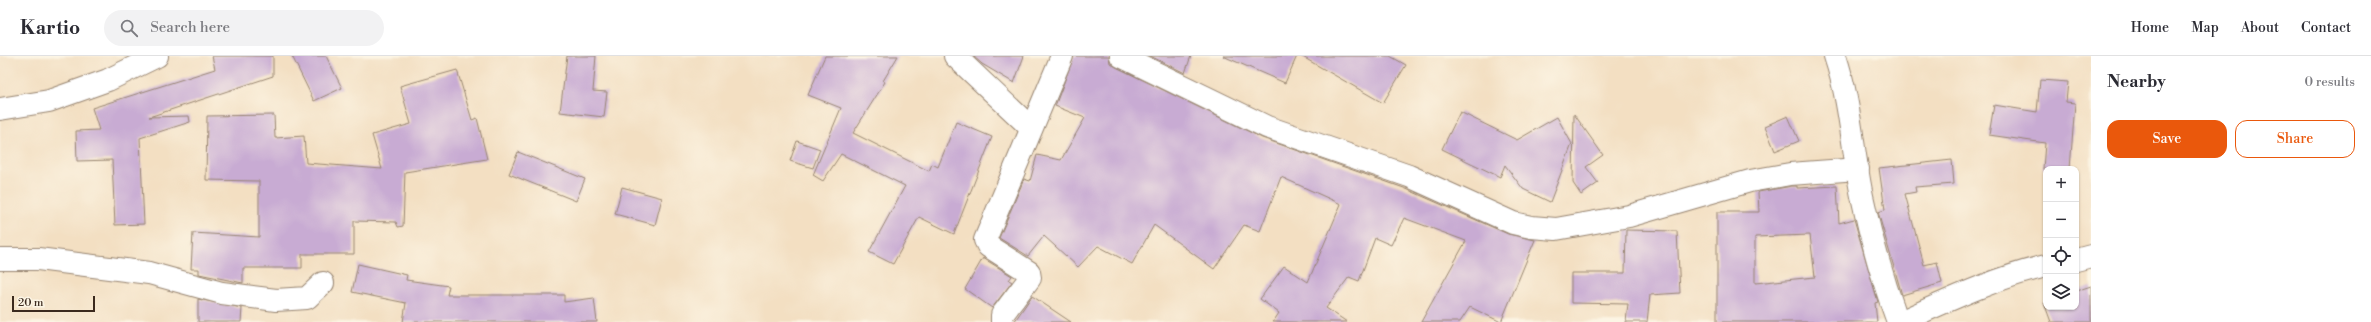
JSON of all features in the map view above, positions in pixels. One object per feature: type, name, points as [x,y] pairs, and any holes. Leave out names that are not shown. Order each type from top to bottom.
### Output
[{"type":"street","points":[[0,108],[49,101],[108,80],[158,56]]},
{"type":"street","points":[[955,56],[1031,128]]},
{"type":"street","points":[[1002,322],[1002,315],[1030,278],[1029,272],[988,246],[985,240],[1062,56]]},
{"type":"street","points":[[1121,56],[1267,127],[1409,176],[1513,223],[1531,227],[1556,229],[1629,216],[1750,182],[1790,174],[1858,169]]},
{"type":"street","points":[[1836,56],[1846,89],[1862,196],[1882,280],[1899,322],[1967,292],[2043,267]]},
{"type":"street","points":[[2079,259],[2091,256]]},
{"type":"street","points":[[0,259],[38,259],[150,273],[222,292],[276,300],[307,298],[323,283]]},
{"type":"building","points":[[212,56],[273,56],[273,76],[149,117],[189,116],[190,122],[140,138],[144,224],[115,225],[112,160],[77,161],[76,131],[99,130],[92,108],[215,69]]},
{"type":"building","points":[[292,56],[326,56],[342,88],[314,101]]},
{"type":"building","points":[[567,56],[596,56],[593,91],[607,92],[604,117],[560,112]]},
{"type":"building","points":[[825,56],[898,56],[883,81],[885,82],[853,133],[929,171],[932,164],[938,167],[956,122],[992,137],[954,234],[919,217],[893,264],[869,252],[905,186],[841,154],[823,181],[813,175],[841,108],[808,95]]},
{"type":"building","points":[[973,56],[1024,56],[1014,83],[982,64]]},
{"type":"building","points":[[1074,56],[1109,56],[1110,63],[1116,67],[1262,138],[1404,188],[1508,234],[1535,240],[1501,322],[1470,307],[1460,322],[1421,322],[1466,241],[1404,218],[1391,245],[1375,238],[1359,281],[1349,277],[1326,308],[1347,322],[1273,322],[1279,313],[1260,299],[1284,266],[1308,282],[1341,204],[1281,177],[1260,231],[1244,225],[1214,269],[1154,225],[1132,264],[1098,246],[1078,267],[1044,236],[1028,256],[999,238],[1024,179],[1030,181],[1037,155],[1061,160],[1085,118],[1055,106]]},
{"type":"building","points":[[1150,56],[1191,56],[1185,73]]},
{"type":"building","points":[[1223,56],[1297,56],[1285,83]]},
{"type":"building","points":[[1301,56],[1390,56],[1406,65],[1383,103]]},
{"type":"building","points":[[457,70],[472,120],[477,118],[487,159],[405,172],[403,226],[398,227],[396,222],[354,221],[354,254],[302,254],[302,268],[243,268],[243,283],[199,274],[199,269],[191,269],[193,233],[259,237],[259,181],[206,180],[207,116],[274,115],[275,138],[304,136],[306,163],[382,169],[372,135],[411,124],[400,86]]},
{"type":"building","points":[[2040,80],[2068,82],[2066,102],[2075,103],[2070,166],[2043,166],[2045,143],[1989,135],[1994,105],[2037,112]]},
{"type":"building","points":[[1460,112],[1517,140],[1557,117],[1572,144],[1550,202],[1523,189],[1505,165],[1500,177],[1442,149]]},
{"type":"building","points":[[1574,114],[1603,155],[1586,167],[1598,183],[1581,195],[1573,183]]},
{"type":"building","points":[[1788,116],[1799,141],[1775,151],[1765,126]]},
{"type":"building","points":[[797,141],[820,149],[813,168],[790,161]]},
{"type":"building","points":[[518,152],[585,179],[576,201],[509,174]]},
{"type":"building","points":[[1952,160],[1954,184],[1915,187],[1916,192],[1905,194],[1924,265],[1937,262],[1942,283],[1902,295],[1878,212],[1885,210],[1879,168]]},
{"type":"building","points":[[1792,186],[1797,186],[1797,188],[1837,186],[1839,223],[1854,219],[1878,302],[1875,303],[1877,322],[1717,322],[1717,212],[1759,212],[1758,192]],"holes":[[[1810,235],[1815,277],[1755,283],[1755,237]]]},
{"type":"building","points":[[622,187],[662,198],[655,225],[615,214]]},
{"type":"building","points":[[1626,230],[1677,231],[1680,293],[1650,295],[1647,322],[1626,322],[1628,304],[1571,303],[1571,273],[1625,273]]},
{"type":"building","points":[[983,258],[1012,276],[1009,280],[1012,282],[992,308],[965,289]]},
{"type":"building","points":[[358,264],[407,275],[406,280],[449,286],[447,295],[564,295],[564,302],[594,298],[597,322],[403,322],[406,303],[352,292]]},
{"type":"building","points":[[2091,286],[2091,322],[2051,322],[2047,310],[2079,310],[2079,290]]},
{"type":"building","points":[[1032,296],[1071,322],[1014,322]]},
{"type":"building","points":[[198,299],[242,308],[241,322],[198,322]]}]
